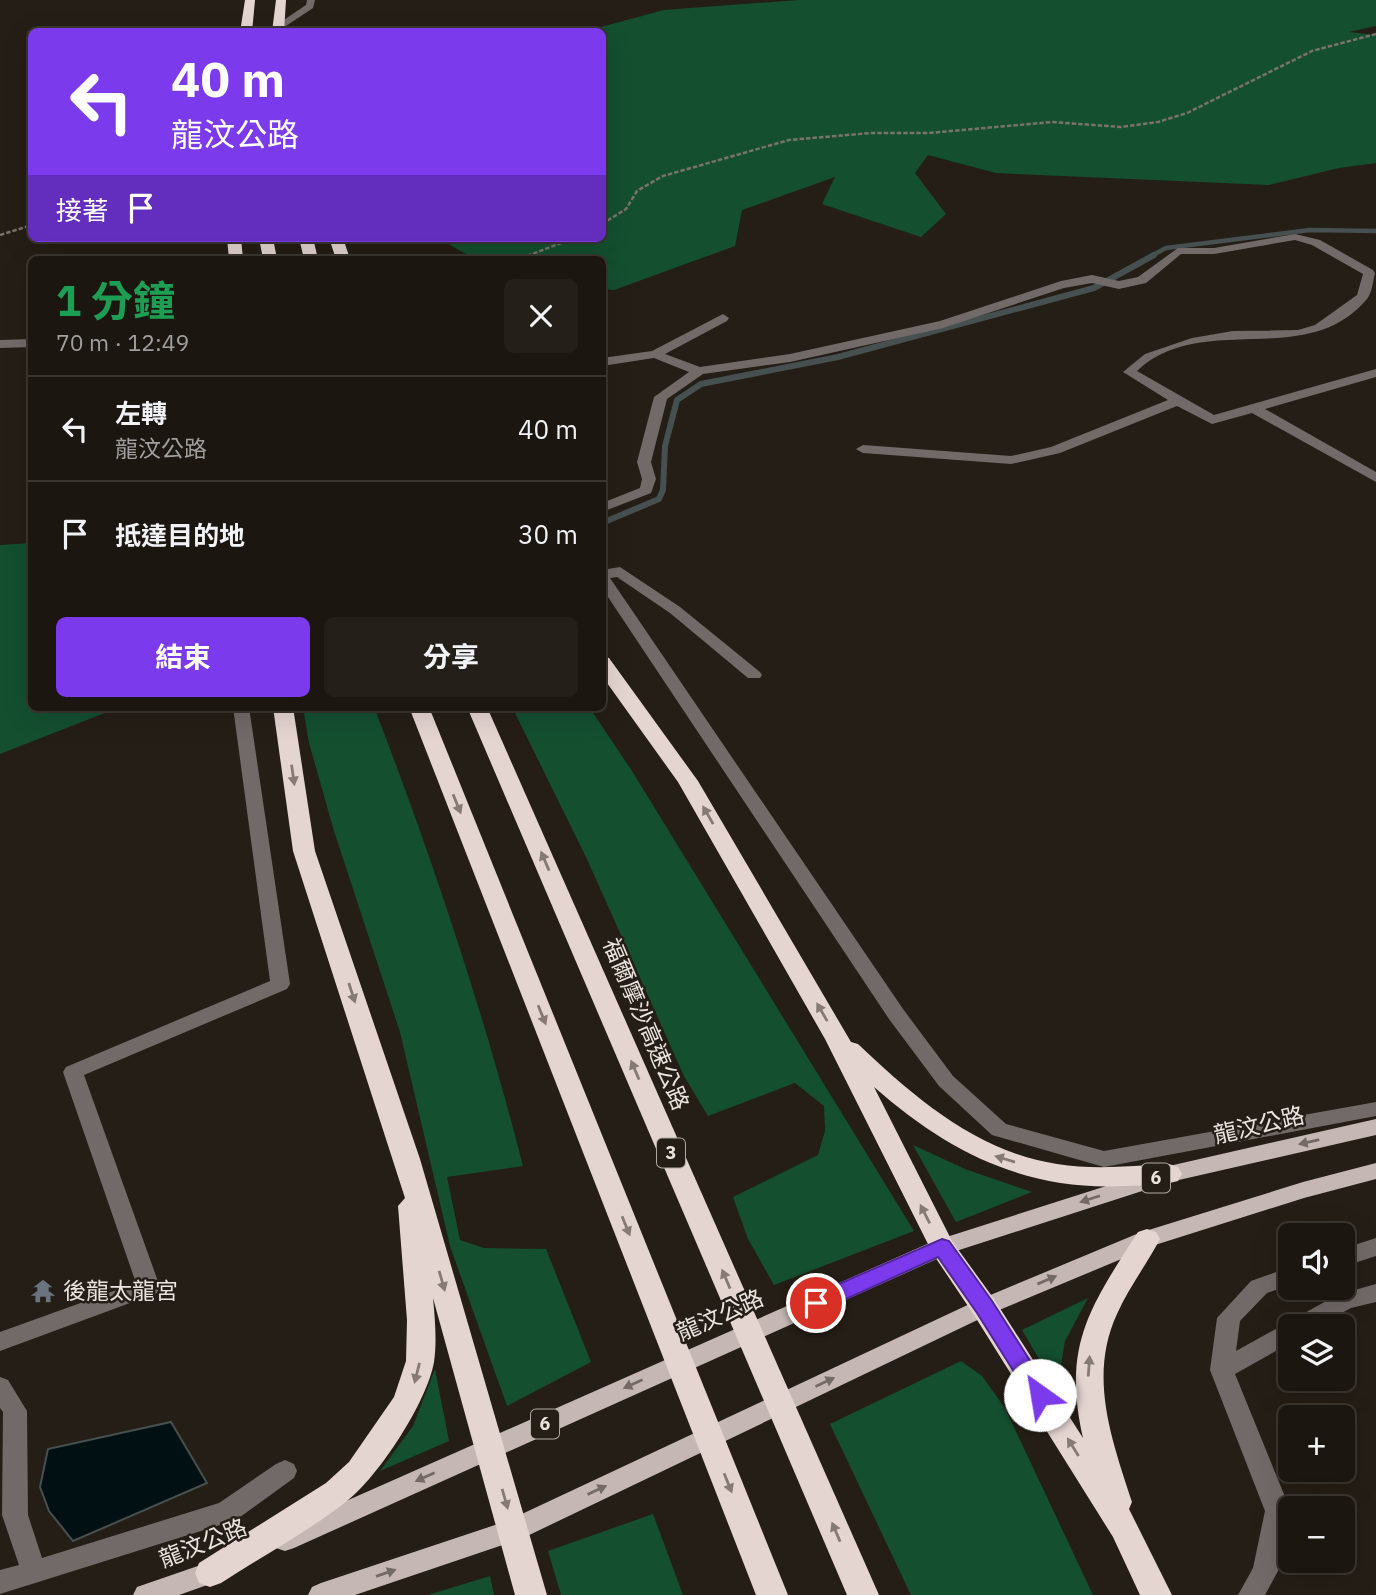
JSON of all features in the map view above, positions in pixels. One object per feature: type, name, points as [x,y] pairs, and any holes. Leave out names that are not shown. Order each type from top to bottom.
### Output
[{"type":"highway","points":[[246,28],[250,0]]},
{"type":"highway","points":[[278,28],[281,0]]},
{"type":"highway","points":[[606,668],[688,781],[838,1039],[942,1247],[984,1307],[1124,1528],[1150,1582]]},
{"type":"highway","points":[[283,711],[304,851],[407,1159],[531,1595]]},
{"type":"highway","points":[[420,711],[772,1595]]},
{"type":"highway","name":"福爾摩沙高速公路","points":[[478,711],[863,1595]]},
{"type":"highway","points":[[838,1039],[883,1083],[937,1127],[991,1155],[1027,1166],[1094,1177],[1169,1174]]},
{"type":"highway","points":[[210,1573],[344,1485],[376,1449],[414,1384],[420,1361],[421,1320],[407,1159]]},
{"type":"highway","points":[[1124,1528],[1093,1422],[1088,1391],[1088,1358],[1097,1328],[1147,1239]]},
{"type":"main road","name":"龍汶公路","points":[[146,1595],[210,1573],[942,1247],[1169,1174],[1376,1127]]},
{"type":"main road","points":[[321,1595],[514,1530],[984,1307],[1147,1239],[1303,1190],[1376,1171]]},
{"type":"street","points":[[276,28],[310,6],[311,0]]},
{"type":"street","points":[[606,506],[646,490],[649,479],[645,462],[661,397],[699,371],[790,358],[943,324],[1072,283],[1092,279],[1119,285],[1142,281],[1178,251],[1214,251],[1296,237],[1316,242],[1369,274],[1363,296],[1319,328],[1283,335],[1234,335],[1165,349],[1138,361],[1129,372],[1212,419],[1376,373]]},
{"type":"street","points":[[606,361],[655,355],[723,318]]},
{"type":"street","points":[[0,344],[28,343]]},
{"type":"street","points":[[655,355],[699,371]]},
{"type":"street","points":[[863,449],[1011,460],[1055,450],[1177,401]]},
{"type":"street","points":[[1254,408],[1376,478]]},
{"type":"street","points":[[606,575],[620,572],[675,610],[754,675]]},
{"type":"street","points":[[606,582],[896,1014],[946,1081],[999,1130],[1104,1158],[1376,1108]]},
{"type":"street","points":[[0,1342],[149,1287],[73,1072],[280,984],[242,711]]},
{"type":"street","points":[[1355,1254],[1376,1247]]},
{"type":"street","points":[[1251,1595],[1265,1571],[1278,1511],[1222,1370],[1229,1318],[1259,1287],[1278,1280]]},
{"type":"street","points":[[1321,1314],[1345,1301],[1376,1293]]},
{"type":"street","points":[[1222,1370],[1278,1339]]},
{"type":"street","points":[[0,1387],[15,1411],[15,1515],[34,1572]]},
{"type":"street","points":[[0,1582],[228,1512],[285,1471]]},
{"type":"path","points":[[606,222],[626,209],[637,191],[663,176],[789,140],[871,133],[929,133],[1052,122],[1121,127],[1158,122],[1187,113],[1312,51],[1376,34]]},
{"type":"path","points":[[0,235],[28,226]]},
{"type":"path","points":[[528,256],[564,242]]},
{"type":"green space","points":[[799,0],[1376,0],[1376,26],[1349,32],[1376,35],[1376,163],[1339,168],[1269,185],[996,173],[928,155],[915,173],[946,214],[921,237],[822,204],[835,177],[742,210],[735,246],[614,290],[606,289],[606,256],[470,256],[450,245],[452,242],[606,242],[606,28],[597,28],[664,10]]},
{"type":"green space","points":[[28,543],[28,711],[110,711],[0,754],[0,545]]},
{"type":"green space","points":[[304,711],[375,711],[436,877],[474,992],[523,1166],[447,1177],[460,1240],[484,1248],[546,1249],[591,1362],[507,1406],[450,1246],[400,1032],[334,831],[309,743]]},
{"type":"green space","points":[[514,711],[592,711],[632,771],[914,1231],[774,1285],[748,1239],[733,1197],[818,1155],[825,1131],[824,1106],[795,1083],[708,1116],[684,1076],[586,857]]},
{"type":"green space","points":[[913,1145],[965,1169],[1032,1192],[956,1222]]},
{"type":"green space","points":[[1088,1298],[1065,1341],[1057,1389],[1022,1330]]},
{"type":"green space","points":[[961,1361],[982,1376],[1005,1408],[1093,1595],[911,1595],[830,1424]]},
{"type":"green space","points":[[435,1369],[449,1441],[380,1471],[413,1426]]},
{"type":"green space","points":[[653,1514],[683,1595],[561,1595],[548,1551]]},
{"type":"green space","points":[[490,1576],[494,1595],[428,1595]]},
{"type":"shaded area","points":[[171,1422],[207,1483],[73,1541],[49,1511],[40,1487],[48,1449]]},
{"type":"waterway","points":[[1151,256],[1166,248],[1310,230],[1376,231]]},
{"type":"waterway","points":[[606,521],[659,499],[663,490],[665,446],[677,400],[701,384],[838,357],[1094,288],[1154,255]]},
{"type":"place","name":"後龍太龍宮","points":[[43,1291]]},
{"type":"route","points":[[816,1303],[942,1247],[1040,1395]]}]
